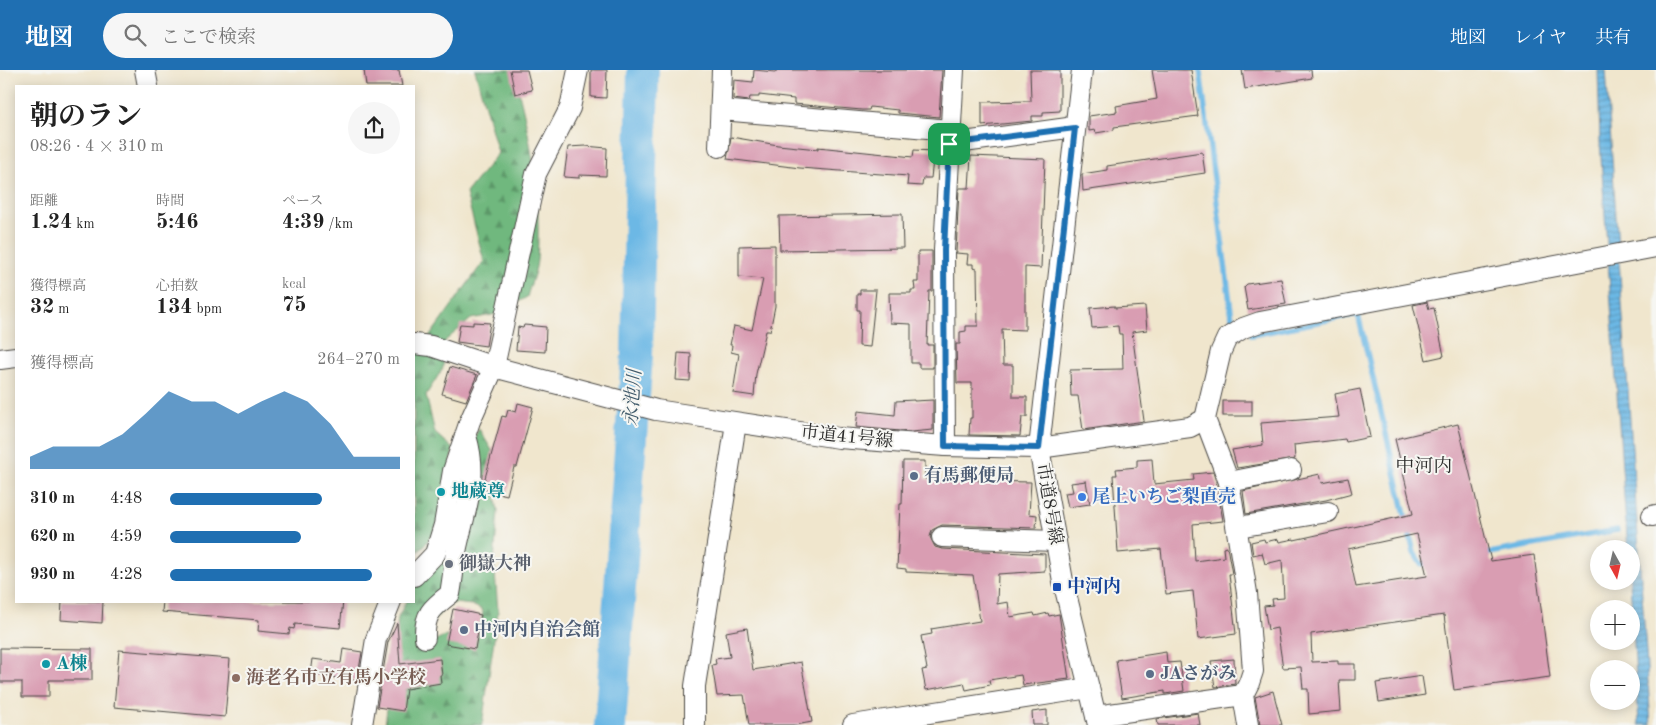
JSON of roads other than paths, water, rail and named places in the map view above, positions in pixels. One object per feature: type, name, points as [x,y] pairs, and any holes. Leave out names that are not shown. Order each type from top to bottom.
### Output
[{"type":"street","points":[[145,70],[148,85]]},
{"type":"street","points":[[415,575],[435,554],[444,525],[453,471],[470,421],[494,367],[536,174],[570,108],[578,70]]},
{"type":"street","points":[[719,146],[722,70]]},
{"type":"street","points":[[945,446],[944,250],[954,70]]},
{"type":"street","name":"市道8号線","points":[[1082,70],[1039,448],[1065,590],[1097,721]]},
{"type":"street","points":[[721,110],[950,137],[1075,128]]},
{"type":"street","points":[[1248,725],[1242,695],[1250,683],[1253,671],[1252,647],[1238,527],[1229,482],[1205,418],[1221,351],[1227,338],[1243,328],[1260,322],[1656,247]]},
{"type":"street","points":[[415,344],[431,346],[494,367]]},
{"type":"street","points":[[0,359],[15,357]]},
{"type":"street","name":"市道41号線","points":[[494,367],[656,410],[839,438],[945,446],[1039,448],[1190,427],[1205,418]]},
{"type":"street","points":[[695,725],[695,686],[736,423]]},
{"type":"street","points":[[426,638],[426,619],[430,610],[450,594],[457,548],[472,486],[472,455],[466,436]]},
{"type":"street","points":[[1229,482],[1290,470]]},
{"type":"street","points":[[1238,527],[1328,512]]},
{"type":"street","points":[[942,537],[1056,541]]},
{"type":"street","points":[[362,725],[376,639],[391,603]]},
{"type":"street","points":[[853,725],[1090,688]]},
{"type":"street","points":[[1097,721],[1242,695]]},
{"type":"water","points":[[1598,70],[1606,70],[1638,540],[1627,540],[1600,142]]},
{"type":"water","points":[[1640,565],[1651,725],[1639,725],[1640,660],[1635,660],[1634,650],[1640,650],[1640,600],[1631,600],[1631,590],[1640,590]]},
{"type":"waterway","name":"永池川","points":[[610,725],[637,355],[643,70]]},
{"type":"waterway","points":[[1200,70],[1232,318]]},
{"type":"waterway","points":[[1252,335],[1358,314],[1414,553],[1421,564],[1430,563]]},
{"type":"waterway","points":[[1484,554],[1617,530]]},
{"type":"place","name":"有馬郵便局","points":[[914,476]]},
{"type":"place","name":"地蔵尊","points":[[441,492]]},
{"type":"place","name":"尾上いちご梨直売","points":[[1082,497]]},
{"type":"place","name":"御嶽大神","points":[[449,564]]},
{"type":"place","name":"中河内","points":[[1057,587]]},
{"type":"place","name":"中河内自治会館","points":[[464,630]]},
{"type":"place","name":"A棟","points":[[46,664]]},
{"type":"place","name":"JAさがみ","points":[[1150,674]]},
{"type":"place","name":"海老名市立有馬小学校","points":[[236,678]]},
{"type":"district","name":"中河内","points":[[1424,467]]}]
